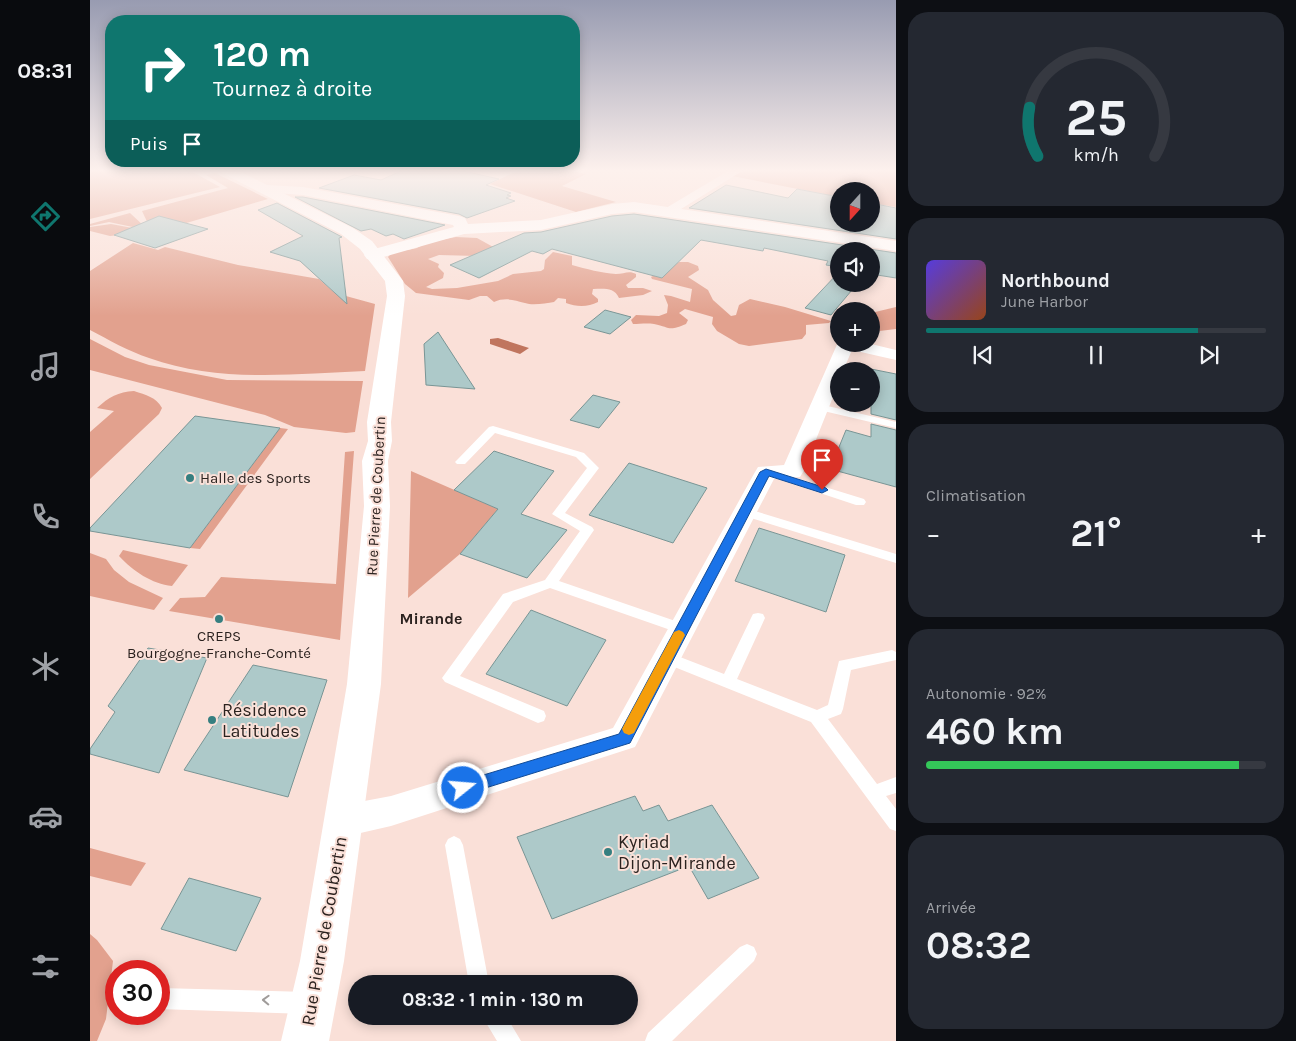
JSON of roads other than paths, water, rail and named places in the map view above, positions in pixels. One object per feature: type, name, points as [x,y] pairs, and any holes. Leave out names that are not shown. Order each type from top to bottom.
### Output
[{"type":"main road","name":"Rue Pierre de Coubertin","points":[[310,1022],[364,684],[377,506],[375,461],[380,440],[379,422],[396,296],[394,281],[366,245],[347,231],[325,220]]},
{"type":"main road","points":[[452,220],[459,221],[463,228]]},
{"type":"main road","points":[[374,254],[463,228],[541,225],[565,220]]},
{"type":"main road","points":[[724,220],[896,246]]},
{"type":"street","points":[[880,351],[896,355]]},
{"type":"street","points":[[766,472],[792,472],[842,352]]},
{"type":"street","name":"Rue Pierre de Coubertin","points":[[343,821],[391,811],[624,738],[766,472]]},
{"type":"lane","points":[[818,407],[896,425]]},
{"type":"lane","points":[[462,462],[493,429],[580,456],[593,468],[558,514],[588,530],[550,583],[508,598],[450,678],[538,716]]},
{"type":"lane","points":[[766,472],[860,502]]},
{"type":"lane","points":[[744,512],[896,559]]},
{"type":"lane","points":[[550,583],[682,629]]},
{"type":"lane","points":[[728,682],[758,618]]},
{"type":"lane","points":[[817,717],[835,709],[844,665],[892,656]]},
{"type":"lane","points":[[667,658],[817,717],[896,823]]},
{"type":"lane","points":[[873,792],[896,785]]},
{"type":"lane","points":[[454,845],[477,975]]},
{"type":"lane","points":[[656,1041],[748,954]]},
{"type":"lane","points":[[170,998],[269,1000],[310,1022]]},
{"type":"lane","points":[[499,1025],[510,1041]]},
{"type":"place","name":"Halle des Sports","points":[[190,478]]},
{"type":"place","name":"CREPS Bourgogne-Franche-Comté","points":[[219,619]]},
{"type":"place","name":"Résidence Latitudes","points":[[212,720]]},
{"type":"place","name":"Kyriad Dijon-Mirande","points":[[608,852]]},
{"type":"district","name":"Mirande","points":[[431,618]]}]
